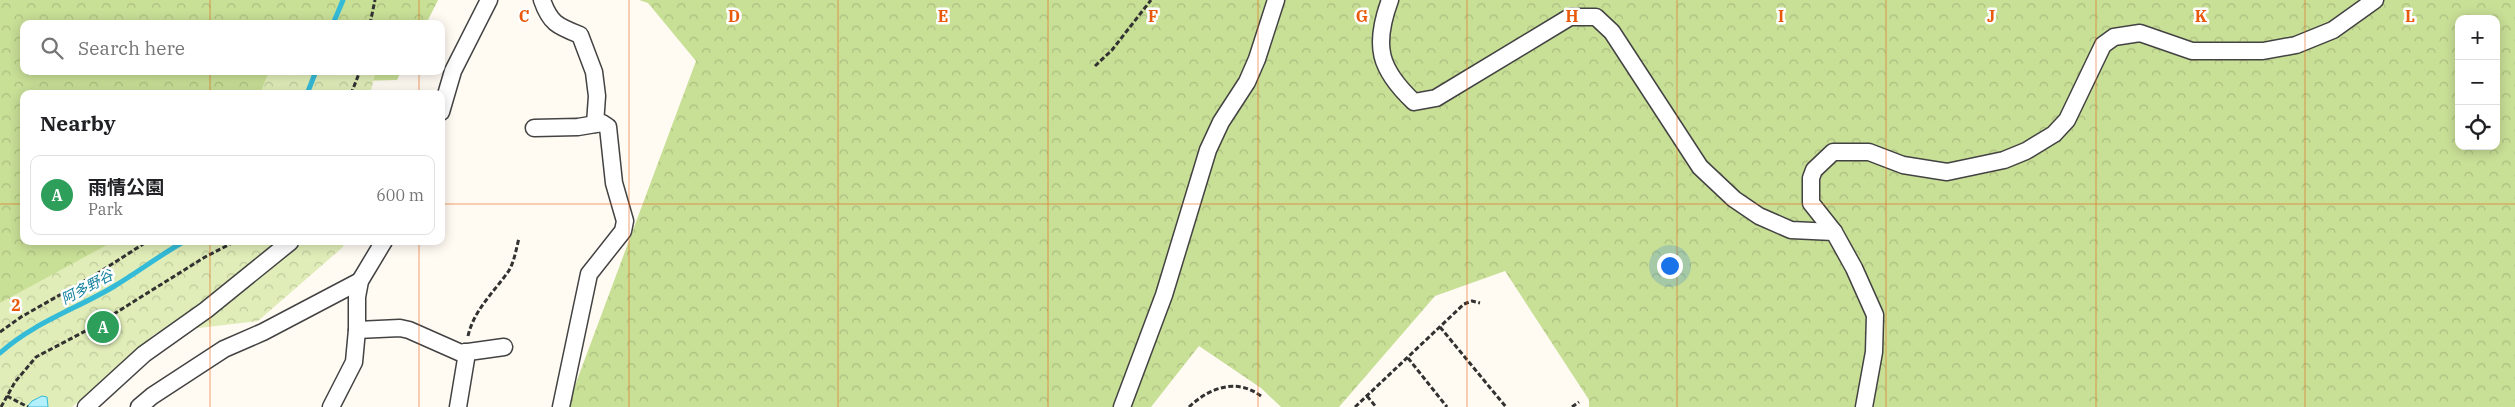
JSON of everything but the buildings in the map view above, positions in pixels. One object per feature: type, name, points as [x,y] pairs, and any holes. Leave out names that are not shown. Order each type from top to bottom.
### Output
[{"type":"street","points":[[445,98],[453,70],[489,0]]},
{"type":"street","points":[[542,0],[548,16],[558,26],[580,35],[594,72],[597,96],[595,124]]},
{"type":"street","points":[[1122,407],[1164,295],[1208,150],[1221,122],[1247,82],[1258,59],[1276,0]]},
{"type":"street","points":[[1390,0],[1382,22],[1382,59],[1395,84],[1414,102],[1436,98],[1570,18],[1596,18],[1612,32],[1700,167],[1734,199],[1759,216],[1791,230],[1834,232]]},
{"type":"street","points":[[1864,407],[1874,352],[1875,314],[1854,268],[1834,232],[1810,203],[1810,178],[1814,170],[1833,152],[1869,152],[1903,165],[1947,172],[2004,160],[2026,151],[2054,134],[2067,120],[2103,45],[2114,37],[2140,33],[2192,52],[2263,52],[2296,45],[2333,30],[2375,0]]},
{"type":"street","points":[[534,128],[602,123],[608,127],[614,183],[625,221],[623,232],[590,274],[561,407]]},
{"type":"street","points":[[86,407],[144,354],[213,305],[286,245]]},
{"type":"street","points":[[331,407],[354,362],[357,330],[357,297],[360,280],[382,245]]},
{"type":"street","points":[[139,407],[152,396],[224,349],[263,332],[360,280]]},
{"type":"street","points":[[357,330],[400,328],[410,330],[461,353],[504,347]]},
{"type":"street","points":[[458,407],[466,359],[465,352]]},
{"type":"path","points":[[371,20],[375,0]]},
{"type":"path","points":[[1095,66],[1112,50],[1151,0]]},
{"type":"path","points":[[353,90],[358,75]]},
{"type":"path","points":[[465,352],[473,322],[487,297],[508,272],[519,238]]},
{"type":"path","points":[[0,332],[21,317],[95,275],[142,245]]},
{"type":"path","points":[[2,407],[14,382],[36,357],[93,327],[205,257],[228,245]]},
{"type":"path","points":[[1355,407],[1464,304],[1472,301],[1480,303]]},
{"type":"path","points":[[1440,327],[1506,407]]},
{"type":"path","points":[[1408,358],[1447,407]]},
{"type":"path","points":[[1189,407],[1217,389],[1228,386],[1245,387],[1261,396]]},
{"type":"path","points":[[7,396],[27,407]]},
{"type":"path","points":[[1367,396],[1376,407]]},
{"type":"path","points":[[1572,407],[1579,402]]},
{"type":"green space","points":[[0,0],[438,0],[428,20],[20,20],[20,75],[399,75],[397,80],[273,83],[269,90],[20,90],[20,245],[132,245],[0,318]]},
{"type":"green space","points":[[639,0],[2515,0],[2515,407],[1589,407],[1589,400],[1505,271],[1435,296],[1339,407],[1281,407],[1261,388],[1199,346],[1151,407],[567,407],[696,61],[648,3]]},
{"type":"green space","points":[[267,75],[375,75],[371,90],[262,90]]},
{"type":"green space","points":[[107,245],[343,245],[258,321],[156,333],[72,407],[0,407],[0,303]]},
{"type":"water","points":[[42,396],[47,397],[48,407],[27,407],[32,401]]},
{"type":"waterway","name":"阿多野谷","points":[[335,20],[343,0]]},
{"type":"waterway","name":"阿多野谷","points":[[309,90],[314,75]]},
{"type":"waterway","name":"阿多野谷","points":[[0,353],[26,333],[113,287],[178,245]]},
{"type":"place","name":"雨情公園","points":[[103,327]]}]
